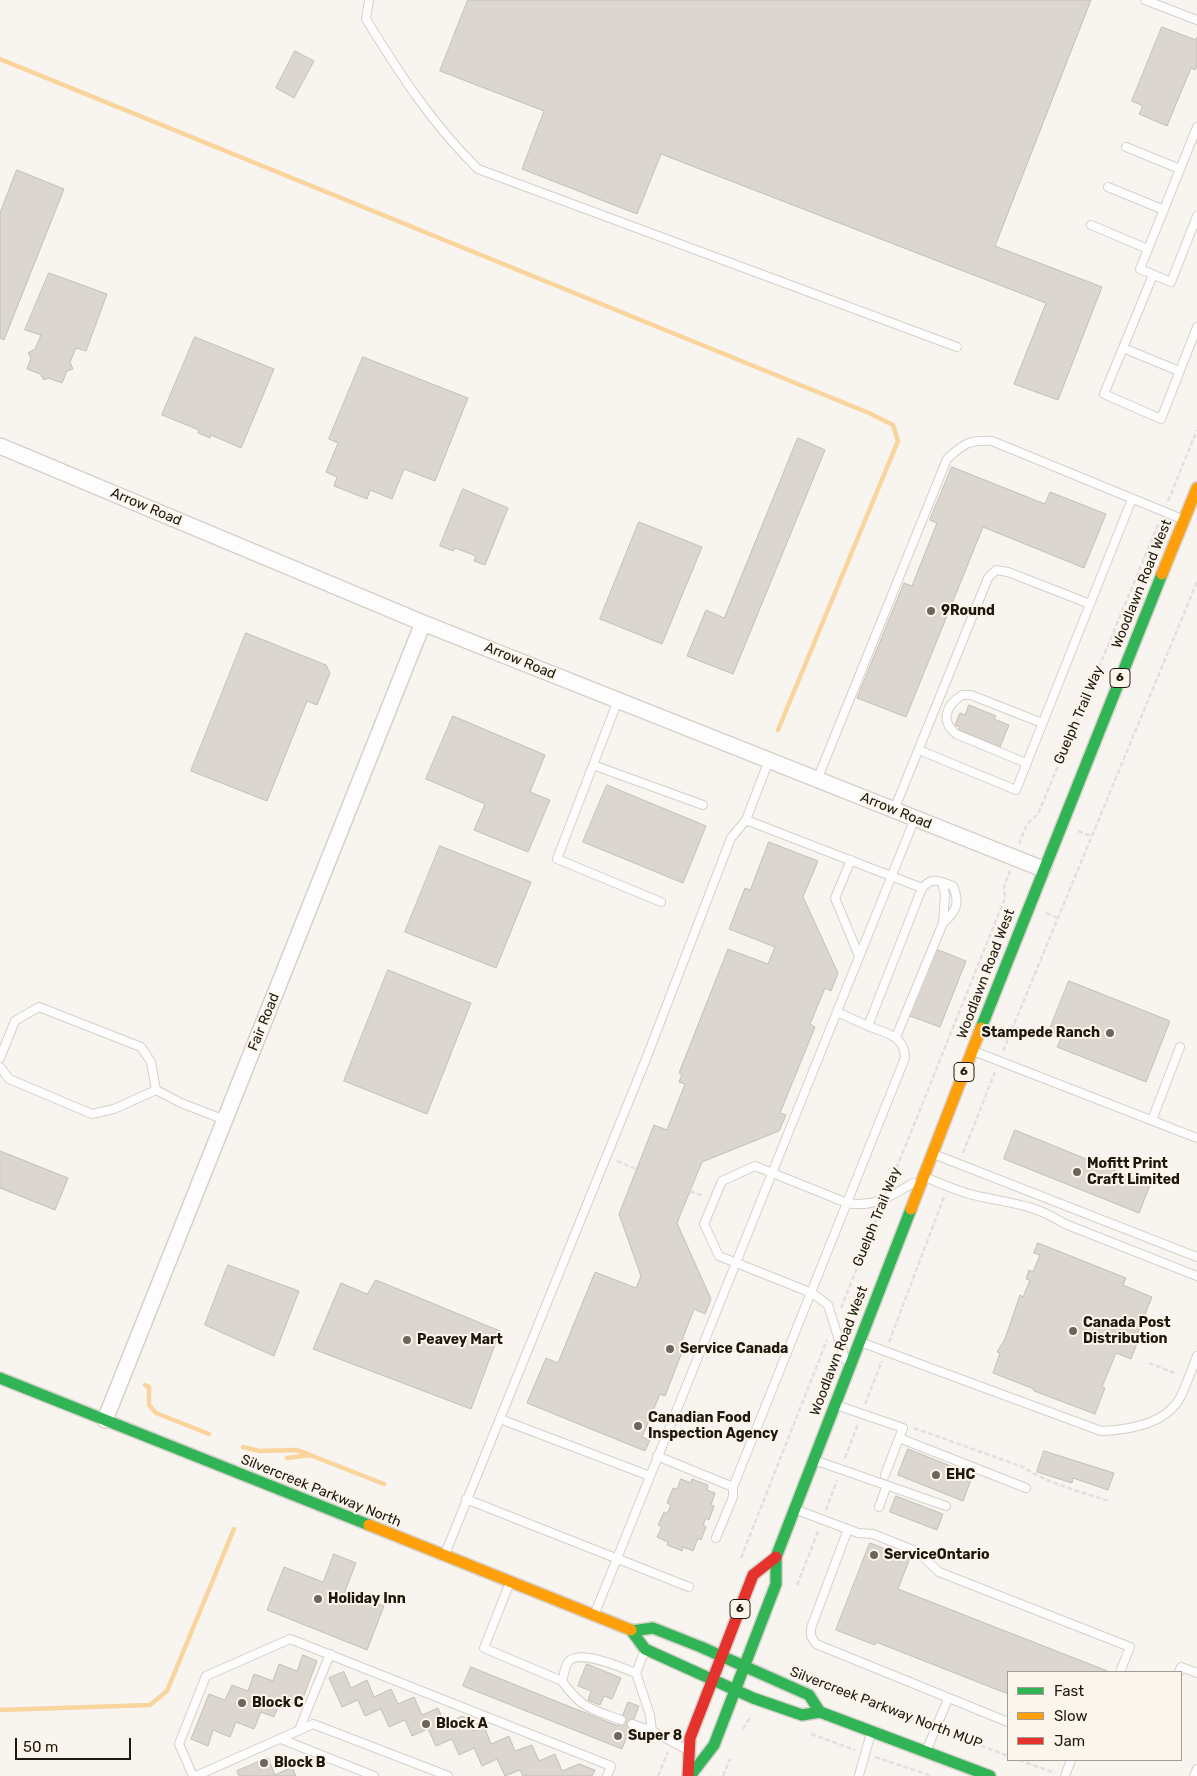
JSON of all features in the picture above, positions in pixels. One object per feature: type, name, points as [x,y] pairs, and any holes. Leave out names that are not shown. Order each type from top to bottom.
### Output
[{"type":"main road","name":"Woodlawn Road West","points":[[689,1776],[714,1745],[736,1690],[776,1584],[776,1557],[848,1368],[1043,869],[1197,488]]},
{"type":"main road","name":"Silvercreek Parkway North","points":[[0,1378],[632,1631],[645,1648],[736,1690],[802,1715],[820,1712],[990,1776]]},
{"type":"main road","name":"Woodlawn Road West","points":[[689,1776],[690,1738],[753,1575],[776,1557]]},
{"type":"main road","name":"Silvercreek Parkway North","points":[[632,1631],[653,1628],[722,1657],[809,1696],[820,1712]]},
{"type":"street","name":"Arrow Road","points":[[0,446],[423,623],[1043,869]]},
{"type":"street","name":"Fair Road","points":[[105,1420],[423,623]]},
{"type":"lane","points":[[369,0],[366,19],[401,75],[451,143],[478,170],[957,347]]},
{"type":"lane","points":[[1146,0],[1197,20]]},
{"type":"lane","points":[[1197,127],[1140,269],[1171,282],[1197,216]]},
{"type":"lane","points":[[1126,147],[1180,169]]},
{"type":"lane","points":[[1108,187],[1164,210]]},
{"type":"lane","points":[[1091,225],[1148,249]]},
{"type":"lane","points":[[1153,275],[1104,394],[1161,420],[1197,327]]},
{"type":"lane","points":[[1123,348],[1179,371]]},
{"type":"lane","points":[[817,780],[947,459],[964,443],[992,440],[1184,519]]},
{"type":"lane","points":[[919,750],[1016,790],[1132,499]]},
{"type":"lane","points":[[894,810],[988,578],[996,570],[1008,572],[1090,604]]},
{"type":"lane","points":[[1026,762],[956,734],[948,728],[946,718],[948,707],[962,695],[972,695],[1042,723]]},
{"type":"lane","points":[[618,700],[557,859],[661,902]]},
{"type":"lane","points":[[444,1555],[606,1157],[731,838],[746,820],[769,760]]},
{"type":"lane","points":[[593,765],[703,805]]},
{"type":"lane","points":[[594,1615],[915,818]]},
{"type":"lane","points":[[746,820],[922,888]]},
{"type":"lane","points":[[851,860],[835,898],[859,956]]},
{"type":"lane","points":[[868,1026],[922,888],[930,881],[936,880],[953,886],[958,896],[958,904],[954,913],[943,923]]},
{"type":"lane","points":[[896,1037],[943,923],[945,895],[942,882]]},
{"type":"lane","points":[[0,1058],[15,1021],[39,1007],[142,1047],[151,1062],[156,1090]]},
{"type":"lane","points":[[716,1538],[733,1497],[732,1487],[812,1293],[905,1058],[903,1044],[896,1037],[837,1012]]},
{"type":"lane","points":[[1152,1120],[1180,1047]]},
{"type":"lane","points":[[972,1051],[1197,1138]]},
{"type":"lane","points":[[0,1067],[9,1079],[92,1114],[114,1109],[156,1090]]},
{"type":"lane","points":[[156,1090],[181,1103],[225,1120]]},
{"type":"lane","points":[[932,1153],[1197,1257]]},
{"type":"lane","points":[[848,1368],[828,1304],[812,1293],[719,1256],[704,1224],[722,1181],[755,1166],[859,1206],[884,1201],[923,1176],[980,1197],[1028,1205],[1047,1213],[1065,1224],[1197,1276]]},
{"type":"lane","points":[[858,1342],[1101,1431],[1122,1430],[1146,1424],[1166,1412],[1180,1398],[1197,1356]]},
{"type":"lane","points":[[835,1404],[903,1428],[885,1475]]},
{"type":"lane","points":[[500,1419],[650,1476]]},
{"type":"lane","points":[[899,1438],[1026,1488]]},
{"type":"lane","points":[[657,1456],[732,1487]]},
{"type":"lane","points":[[813,1460],[946,1506]]},
{"type":"lane","points":[[879,1507],[887,1485]]},
{"type":"lane","points":[[466,1499],[689,1587]]},
{"type":"lane","points":[[794,1509],[848,1529],[874,1534],[918,1552],[939,1572],[1130,1647],[1120,1671]]},
{"type":"lane","points":[[848,1529],[814,1620],[811,1636],[816,1644],[824,1649],[1007,1722]]},
{"type":"lane","points":[[510,1581],[484,1648],[562,1681],[574,1698],[586,1707],[621,1720]]},
{"type":"lane","points":[[448,1776],[313,1724],[195,1776],[178,1744],[206,1676],[290,1639],[611,1766],[607,1776]]},
{"type":"lane","points":[[645,1648],[636,1673],[650,1715],[652,1731]]},
{"type":"lane","points":[[300,1730],[330,1654]]},
{"type":"lane","points":[[562,1681],[568,1662],[574,1657],[584,1656],[636,1673]]},
{"type":"lane","points":[[1179,1671],[1181,1667],[1197,1673]]},
{"type":"lane","points":[[926,1751],[948,1699]]},
{"type":"lane","points":[[632,1724],[652,1731],[690,1751]]},
{"type":"lane","points":[[858,1776],[872,1731]]},
{"type":"lane","points":[[281,1739],[374,1776]]},
{"type":"lane","points":[[1064,1776],[1071,1761]]},
{"type":"lane","points":[[1194,1776],[1197,1769]]},
{"type":"path","name":"Guelph Trail Way","points":[[1014,858],[1027,824],[1038,814],[1197,430]]},
{"type":"path","name":"Guelph Trail Way","points":[[738,1566],[1005,898],[1004,886]]},
{"type":"path","points":[[606,1157],[636,1170]]},
{"type":"path","points":[[1149,1363],[1188,1379]]},
{"type":"path","points":[[903,1428],[916,1428],[1023,1467],[1035,1475],[1059,1485],[1109,1501]]},
{"type":"path","name":"Silvercreek Parkway North MUP","points":[[820,1683],[1007,1756]]},
{"type":"path","points":[[750,1718],[760,1718]]},
{"type":"path","points":[[803,1730],[865,1754],[932,1776]]},
{"type":"path","points":[[1022,1761],[1064,1776]]},
{"type":"building","points":[[468,0],[1091,0],[995,246],[1102,287],[1058,400],[1014,384],[1046,303],[661,154],[637,214],[522,169],[544,111],[440,71]]},
{"type":"building","points":[[1162,27],[1196,40],[1197,37],[1197,66],[1195,70],[1191,68],[1167,126],[1139,114],[1143,106],[1132,101]]},
{"type":"building","points":[[295,51],[314,61],[294,98],[276,88]]},
{"type":"building","points":[[17,170],[64,189],[4,340],[0,338],[0,213]]},
{"type":"building","points":[[49,273],[107,294],[86,351],[76,348],[70,362],[73,369],[67,371],[62,383],[48,378],[44,380],[40,374],[27,369],[31,358],[28,353],[35,349],[41,335],[25,330]]},
{"type":"building","points":[[195,337],[274,369],[241,448],[211,435],[210,438],[198,433],[199,430],[162,415]]},
{"type":"building","points":[[363,357],[468,398],[435,481],[404,469],[392,499],[370,490],[367,499],[334,486],[337,477],[326,472],[338,443],[329,439]]},
{"type":"building","points":[[798,438],[825,450],[733,674],[687,656],[706,610],[724,618]]},
{"type":"building","points":[[952,467],[1045,504],[1050,492],[1106,514],[1084,568],[983,527],[906,717],[857,698],[904,583],[912,586],[937,523],[930,520]]},
{"type":"building","points":[[463,489],[508,508],[485,565],[474,561],[476,556],[455,548],[453,551],[440,546]]},
{"type":"building","points":[[639,522],[702,547],[662,644],[600,619]]},
{"type":"building","points":[[246,633],[326,665],[330,673],[317,705],[307,701],[267,801],[191,771]]},
{"type":"building","points":[[969,705],[996,716],[994,719],[1009,725],[1000,747],[959,730],[960,727],[955,725],[960,713],[965,715]]},
{"type":"building","points":[[453,716],[545,755],[530,792],[550,800],[528,852],[474,830],[485,804],[426,779]]},
{"type":"building","points":[[607,785],[706,826],[683,883],[583,842]]},
{"type":"building","points":[[769,842],[818,861],[803,897],[838,973],[831,991],[825,988],[810,1024],[815,1027],[780,1113],[786,1115],[779,1131],[702,1162],[677,1223],[711,1299],[705,1314],[694,1309],[679,1348],[683,1350],[665,1396],[660,1394],[642,1437],[650,1440],[645,1451],[527,1403],[546,1358],[558,1363],[595,1272],[636,1288],[641,1276],[619,1214],[654,1125],[667,1130],[685,1084],[679,1082],[682,1074],[679,1073],[728,949],[768,964],[775,947],[729,929],[745,888],[750,890]]},
{"type":"building","points":[[440,846],[531,882],[496,968],[405,932]]},
{"type":"building","points":[[936,949],[966,961],[940,1027],[910,1016]]},
{"type":"building","points":[[388,970],[471,1003],[427,1114],[344,1081]]},
{"type":"building","name":"Stampede Ranch","points":[[1069,981],[1170,1021],[1146,1082],[1057,1047],[1062,1036],[1049,1031]]},
{"type":"building","name":"Mofitt Print Craft Limited","points":[[1015,1130],[1150,1185],[1139,1213],[1004,1159]]},
{"type":"building","points":[[0,1151],[68,1178],[55,1210],[0,1188]]},
{"type":"building","name":"Canada Post Distribution","points":[[1038,1243],[1126,1278],[1123,1285],[1152,1297],[1144,1317],[1147,1318],[1144,1326],[1141,1324],[1136,1337],[1139,1338],[1131,1359],[1116,1353],[1102,1387],[1105,1388],[1095,1414],[993,1373],[1000,1353],[997,1352],[1005,1339],[1020,1295],[1023,1297],[1030,1280],[1026,1279],[1029,1270],[1033,1272],[1040,1255],[1034,1253]]},
{"type":"building","points":[[228,1265],[299,1291],[274,1356],[205,1325]]},
{"type":"building","name":"Peavey Mart","points":[[376,1280],[500,1331],[471,1409],[313,1349],[341,1283],[367,1294]]},
{"type":"building","name":"EHC","points":[[908,1449],[973,1475],[963,1501],[898,1475]]},
{"type":"building","points":[[1044,1451],[1114,1473],[1108,1490],[1073,1478],[1072,1483],[1037,1472]]},
{"type":"building","points":[[681,1479],[691,1483],[692,1479],[708,1485],[707,1490],[715,1493],[711,1505],[714,1506],[709,1520],[706,1518],[703,1525],[706,1527],[701,1540],[698,1538],[693,1551],[683,1547],[682,1551],[667,1545],[668,1542],[657,1537],[662,1527],[658,1525],[664,1512],[667,1514],[671,1505],[667,1503],[673,1488],[677,1489]]},
{"type":"building","points":[[896,1496],[943,1514],[937,1530],[890,1512]]},
{"type":"building","points":[[870,1543],[910,1558],[898,1589],[1107,1671],[1007,1671],[1007,1694],[876,1642],[875,1645],[836,1630]]},
{"type":"building","name":"Holiday Inn","points":[[334,1554],[356,1563],[345,1591],[384,1606],[367,1650],[267,1610],[284,1567],[323,1582]]},
{"type":"building","name":"Block C","points":[[303,1655],[317,1661],[300,1706],[281,1699],[274,1717],[261,1712],[254,1729],[236,1722],[230,1737],[213,1730],[208,1746],[191,1739],[209,1694],[225,1700],[232,1685],[248,1691],[254,1674],[273,1681],[279,1664],[297,1671]]},
{"type":"building","points":[[587,1664],[621,1678],[612,1699],[604,1696],[600,1705],[588,1700],[591,1691],[578,1686]]},
{"type":"building","points":[[471,1667],[618,1726],[628,1702],[639,1706],[622,1749],[463,1686]]},
{"type":"building","name":"Block A","points":[[344,1672],[351,1688],[367,1680],[374,1697],[391,1689],[398,1704],[414,1697],[422,1715],[438,1708],[445,1724],[462,1716],[470,1720],[466,1727],[474,1731],[477,1723],[484,1726],[491,1744],[509,1736],[515,1751],[532,1745],[539,1761],[555,1754],[562,1771],[579,1764],[595,1770],[592,1776],[523,1776],[520,1770],[505,1776],[497,1759],[482,1766],[474,1748],[459,1755],[452,1739],[436,1746],[428,1729],[412,1736],[405,1720],[389,1727],[381,1709],[365,1716],[358,1700],[342,1707],[329,1678]]},
{"type":"building","name":"Block B","points":[[268,1758],[275,1775],[292,1767],[296,1776],[239,1776],[237,1771]]},
{"type":"waterway","points":[[0,59],[869,413],[893,425],[898,441],[778,730]]},
{"type":"waterway","points":[[145,1385],[149,1387],[149,1405],[156,1413],[209,1434]]},
{"type":"waterway","points":[[243,1447],[259,1451],[296,1450],[308,1454]]},
{"type":"waterway","points":[[287,1458],[310,1455],[384,1484]]},
{"type":"waterway","points":[[0,1710],[150,1705],[167,1691],[234,1529]]},
{"type":"traffic: fast","points":[[981,1028],[1162,574]]},
{"type":"traffic: fast","points":[[690,1776],[714,1745],[776,1584],[776,1557],[911,1209]]},
{"type":"traffic: fast","points":[[0,1378],[369,1525]]},
{"type":"traffic: fast","points":[[632,1631],[653,1628],[701,1647],[809,1695],[820,1712]]},
{"type":"traffic: fast","points":[[631,1630],[645,1649],[753,1698],[802,1715],[820,1712],[990,1776]]},
{"type":"traffic: slow","points":[[1162,574],[1197,488]]},
{"type":"traffic: slow","points":[[911,1209],[981,1028]]},
{"type":"traffic: slow","points":[[369,1525],[631,1630]]},
{"type":"traffic: jam","points":[[688,1776],[690,1738],[753,1575],[776,1557]]},
{"type":"place","name":"9Round","points":[[931,611]]},
{"type":"place","name":"Stampede Ranch","points":[[1110,1033]]},
{"type":"place","name":"Mofitt Print Craft Limited","points":[[1077,1172]]},
{"type":"place","name":"Canada Post Distribution","points":[[1073,1331]]},
{"type":"place","name":"Peavey Mart","points":[[407,1340]]},
{"type":"place","name":"Service Canada","points":[[670,1349]]},
{"type":"place","name":"Canadian Food Inspection Agency","points":[[638,1426]]},
{"type":"place","name":"EHC","points":[[936,1475]]},
{"type":"place","name":"ServiceOntario","points":[[874,1555]]},
{"type":"place","name":"Holiday Inn","points":[[318,1599]]},
{"type":"place","name":"Block C","points":[[242,1703]]},
{"type":"place","name":"Block A","points":[[426,1724]]},
{"type":"place","name":"Super 8","points":[[618,1736]]},
{"type":"place","name":"Block B","points":[[264,1763]]}]
